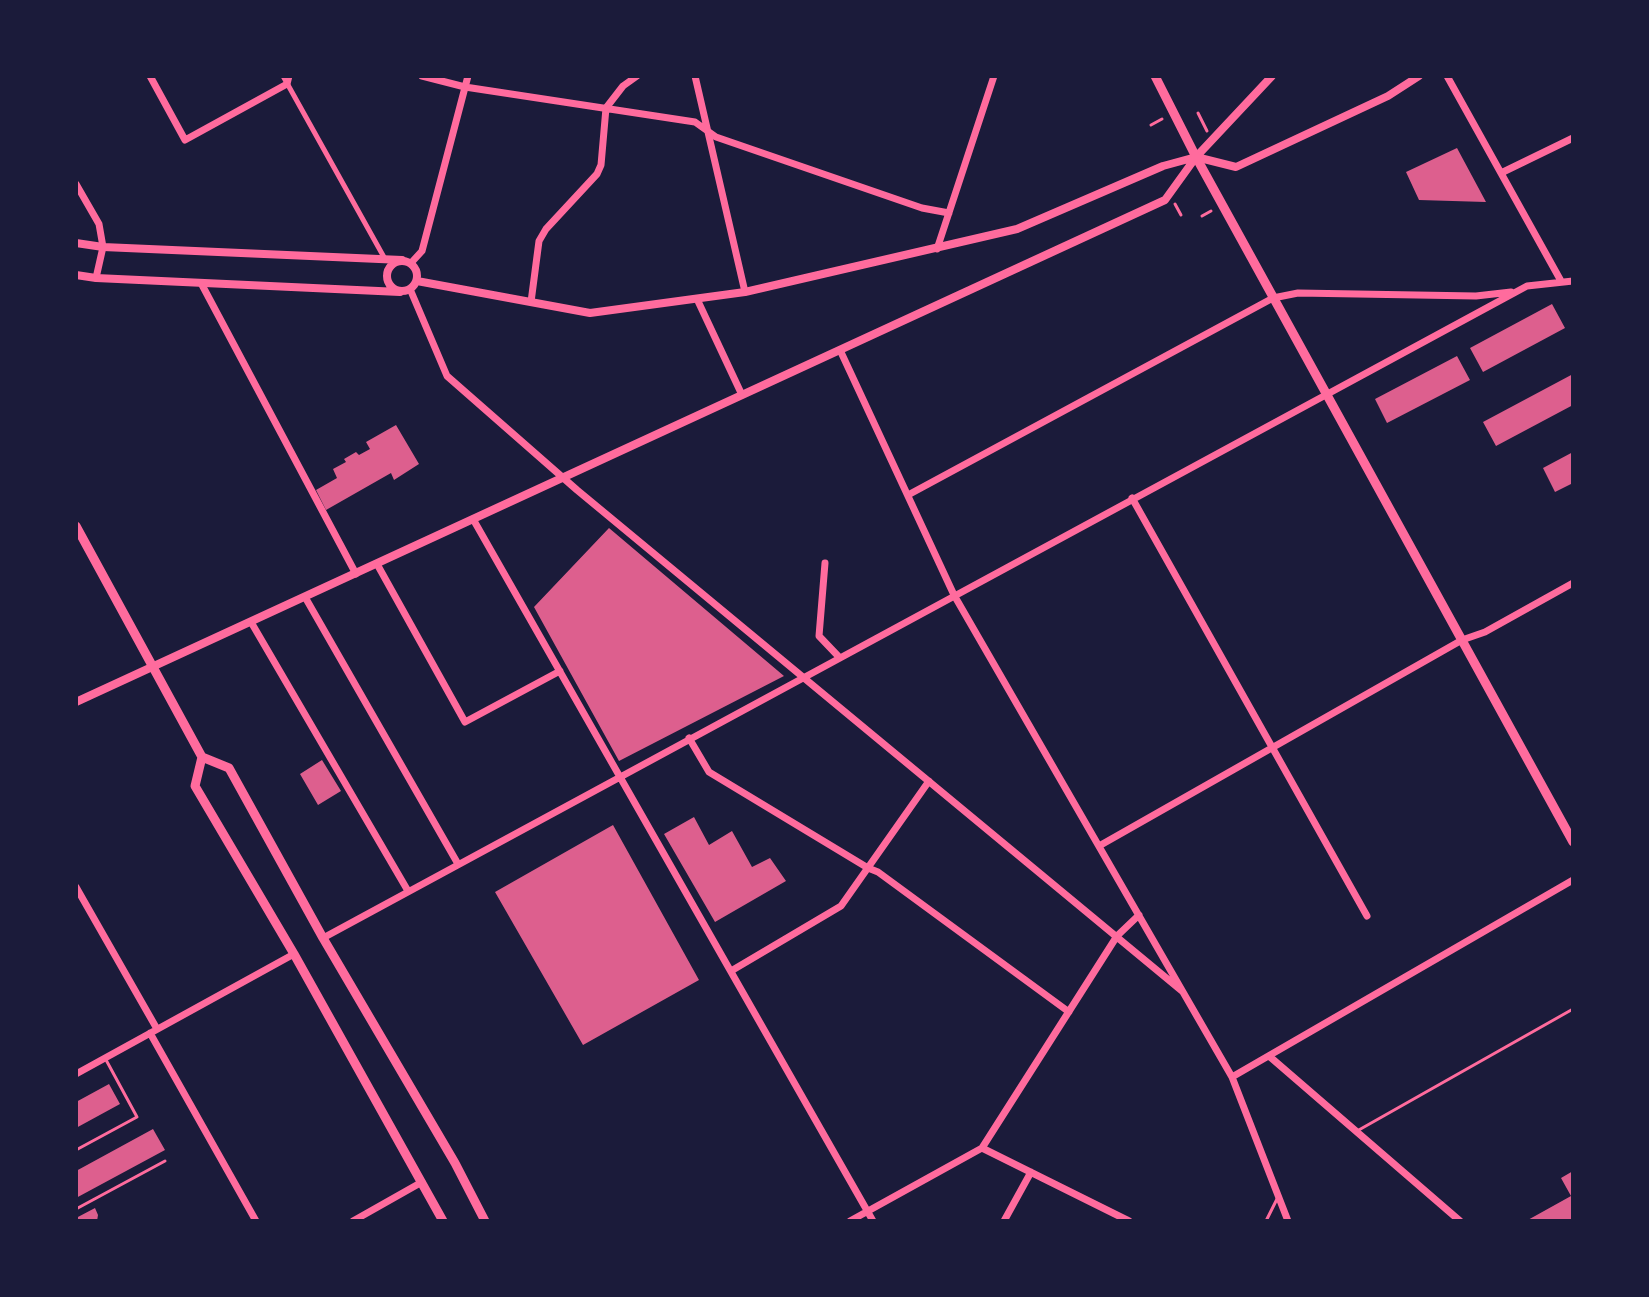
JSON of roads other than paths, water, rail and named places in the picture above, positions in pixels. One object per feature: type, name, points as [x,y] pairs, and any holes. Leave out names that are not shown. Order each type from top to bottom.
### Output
[{"type":"main road","points":[[1155,76],[1196,157],[1573,842]]},
{"type":"main road","points":[[76,526],[202,757],[229,768],[323,938],[455,1163],[485,1221]]},
{"type":"main road","points":[[202,757],[195,786],[294,954],[443,1221]]},
{"type":"street","points":[[150,76],[185,140],[287,79],[385,259]]},
{"type":"street","points":[[422,76],[465,87],[695,122],[716,137],[922,208],[949,213]]},
{"type":"street","points":[[400,292],[390,286],[386,277],[388,268],[395,262],[406,262],[422,251],[468,76]]},
{"type":"street","points":[[531,302],[539,241],[546,229],[597,174],[601,165],[606,108],[623,86],[637,76]]},
{"type":"street","points":[[695,76],[745,292]]},
{"type":"street","points":[[937,249],[994,76]]},
{"type":"street","points":[[76,702],[1165,200],[1196,157],[1272,76]]},
{"type":"street","points":[[417,281],[590,313],[745,292],[1017,229],[1163,166],[1196,157],[1236,167],[1388,96],[1419,76]]},
{"type":"street","points":[[1447,76],[1561,281]]},
{"type":"street","points":[[1501,173],[1573,138]]},
{"type":"street","points":[[76,184],[99,224],[103,247],[96,278]]},
{"type":"street","points":[[76,243],[103,247],[385,259],[406,262],[417,271],[417,281],[410,289],[400,292],[76,275]]},
{"type":"street","points":[[323,938],[1527,286],[1573,281]]},
{"type":"street","points":[[201,283],[356,574]]},
{"type":"street","points":[[410,289],[447,376],[563,478],[1182,991]]},
{"type":"street","points":[[908,495],[1273,298],[1298,293],[1476,296],[1518,291]]},
{"type":"street","points":[[697,299],[742,395]]},
{"type":"street","points":[[840,350],[954,595],[1232,1077],[1288,1221]]},
{"type":"street","points":[[1132,498],[1367,916]]},
{"type":"street","points":[[473,519],[873,1221]]},
{"type":"street","points":[[825,563],[819,636],[839,657]]},
{"type":"street","points":[[377,564],[465,722],[560,671]]},
{"type":"street","points":[[1099,846],[1462,640],[1485,632],[1573,583]]},
{"type":"street","points":[[305,597],[458,864]]},
{"type":"street","points":[[251,622],[408,891]]},
{"type":"street","points":[[689,738],[709,772],[878,872],[1069,1012]]},
{"type":"street","points":[[731,971],[841,906],[929,781]]},
{"type":"street","points":[[1232,1077],[1573,880]]},
{"type":"street","points":[[76,887],[256,1221]]},
{"type":"street","points":[[850,1221],[982,1148],[1117,936],[1139,915]]},
{"type":"street","points":[[76,1074],[294,954]]},
{"type":"street","points":[[1269,1056],[1460,1221]]},
{"type":"street","points":[[982,1148],[1129,1221]]},
{"type":"street","points":[[1004,1221],[1031,1172]]},
{"type":"street","points":[[358,1220],[422,1182]]},
{"type":"lane","points":[[1357,1131],[1573,1009]]},
{"type":"lane","points":[[76,1150],[137,1117],[105,1058]]},
{"type":"lane","points":[[76,1209],[165,1161]]},
{"type":"lane","points":[[1266,1221],[1278,1196]]}]
